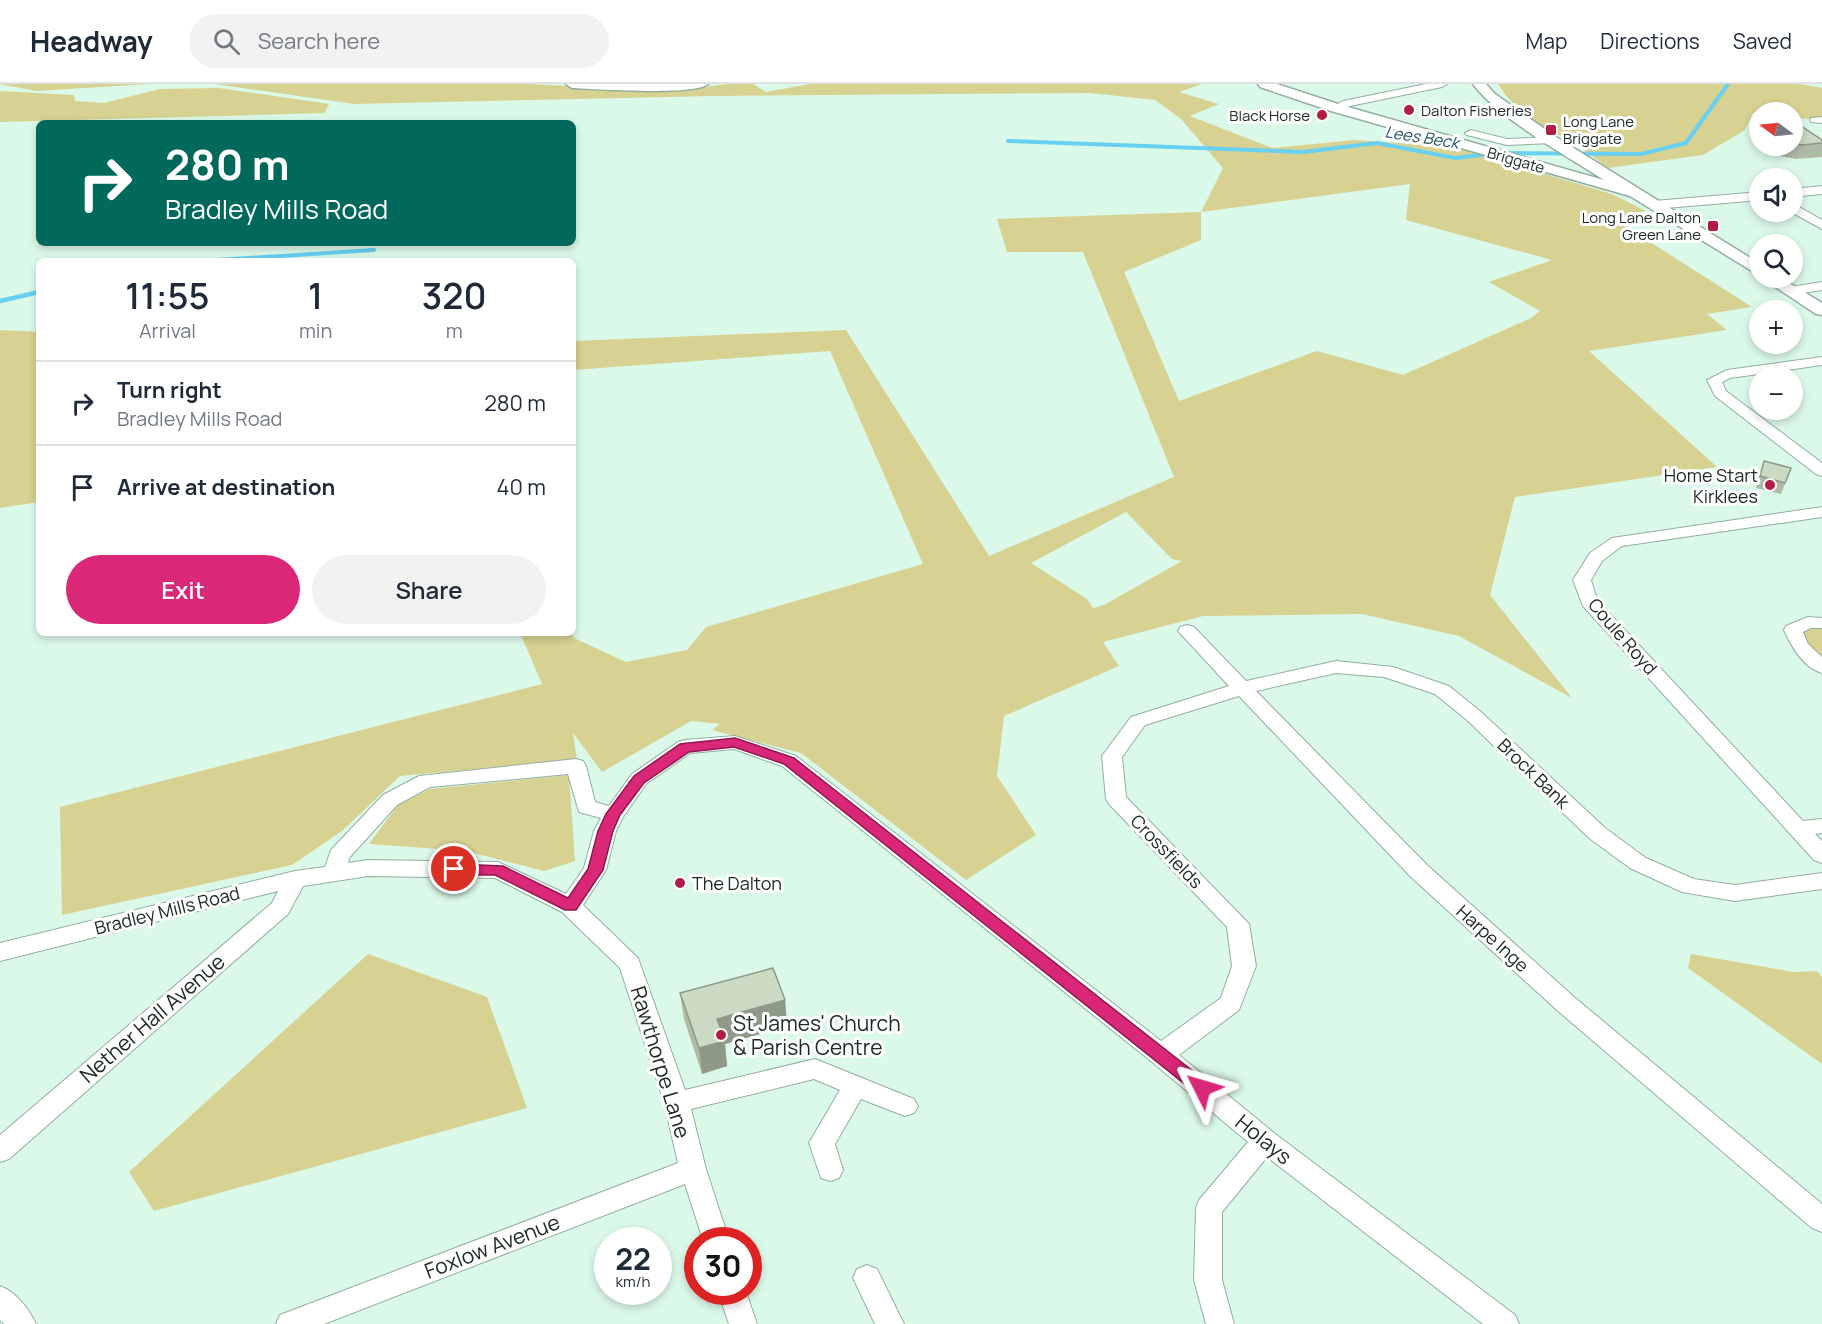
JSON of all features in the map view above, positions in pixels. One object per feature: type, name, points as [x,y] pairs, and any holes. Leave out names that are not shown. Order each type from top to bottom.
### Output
[{"type":"street","points":[[572,84],[673,87],[702,84]]},
{"type":"street","name":"Briggate","points":[[1264,84],[1336,108],[1468,139],[1508,158],[1632,192]]},
{"type":"street","points":[[1336,108],[1347,103],[1442,84]]},
{"type":"street","points":[[1479,84],[1490,97],[1551,140],[1749,264]]},
{"type":"street","points":[[1468,139],[1507,142],[1551,140]]},
{"type":"street","name":"Briggate","points":[[1557,172],[1591,165]]},
{"type":"street","points":[[1803,192],[1822,190]]},
{"type":"street","points":[[1654,205],[1749,197]]},
{"type":"street","points":[[1803,212],[1818,220]]},
{"type":"street","points":[[1791,291],[1822,286]]},
{"type":"street","points":[[1786,288],[1822,310]]},
{"type":"street","points":[[1822,361],[1727,374],[1714,380],[1720,393],[1822,471]]},
{"type":"street","name":"Coule Royd","points":[[1822,512],[1618,542],[1601,550],[1591,562],[1582,580],[1589,602],[1822,855]]},
{"type":"street","points":[[1822,623],[1808,622],[1793,630],[1800,646],[1822,667]]},
{"type":"street","name":"Harpe Inge","points":[[1187,631],[1419,872],[1566,1004],[1822,1220]]},
{"type":"street","name":"Brock Bank","points":[[1243,688],[1336,667],[1386,671],[1442,690],[1474,716],[1597,833],[1638,862],[1690,886],[1735,893],[1822,881]]},
{"type":"street","name":"Crossfields","points":[[1161,1055],[1231,1003],[1244,966],[1238,924],[1116,799],[1112,756],[1138,721],[1243,688]]},
{"type":"street","name":"Holays","points":[[570,906],[595,870],[606,831],[614,814],[639,779],[685,747],[735,742],[789,761],[1161,1055],[1265,1141],[1505,1324]]},
{"type":"street","points":[[335,873],[339,855],[390,800],[426,781],[576,766],[586,807],[614,814]]},
{"type":"street","points":[[1799,829],[1822,826]]},
{"type":"street","name":"Bradley Mills Road","points":[[0,952],[295,879],[368,868],[498,870],[570,906]]},
{"type":"street","name":"Nether Hall Avenue","points":[[0,1150],[280,908],[295,879]]},
{"type":"street","name":"Rawthorpe Lane","points":[[570,906],[630,963],[677,1102],[693,1169],[712,1227]]},
{"type":"street","points":[[677,1102],[815,1069],[905,1106]]},
{"type":"street","points":[[830,1170],[822,1143],[856,1086]]},
{"type":"street","points":[[1220,1324],[1208,1280],[1209,1208],[1265,1141]]},
{"type":"street","name":"Foxlow Avenue","points":[[290,1324],[693,1169]]},
{"type":"street","points":[[867,1278],[890,1324]]},
{"type":"street","points":[[0,1299],[22,1324]]},
{"type":"street","points":[[736,1305],[743,1324]]},
{"type":"shaded area","points":[[0,84],[149,84],[36,91]]},
{"type":"shaded area","points":[[215,84],[527,84],[672,91],[728,84],[753,84],[766,92],[810,84],[1202,84],[1179,92],[1219,104],[1190,116],[1272,148],[1355,140],[1455,147],[1612,194],[1646,211],[1614,219],[1749,305],[1749,307],[1707,314],[1727,330],[1589,351],[1717,467],[1515,497],[1490,595],[1572,698],[1459,636],[1362,614],[1203,616],[1103,642],[1119,666],[1004,716],[997,776],[1036,835],[966,880],[801,753],[712,730],[720,724],[691,721],[602,772],[573,733],[577,760],[400,776],[342,831],[292,865],[62,915],[60,807],[542,684],[521,636],[573,636],[626,662],[687,650],[706,627],[923,564],[830,351],[576,370],[576,341],[846,330],[989,556],[1174,477],[1083,252],[1007,252],[997,219],[1201,212],[1223,168],[1181,119],[1155,100],[1090,93],[713,96],[354,104]],"holes":[[[1410,184],[1406,220],[1552,260],[1489,282],[1540,311],[1531,318],[1403,375],[1317,351],[1179,401],[1124,272],[1201,240],[1201,212]],[[1126,512],[1172,559],[1182,561],[1104,605],[1093,608],[1087,599],[1031,563]]]},
{"type":"shaded area","points":[[1498,84],[1800,84],[1822,88],[1822,120],[1803,119],[1803,102],[1749,102],[1749,122],[1745,130],[1703,155],[1608,168],[1580,147],[1530,117],[1505,94]]},
{"type":"shaded area","points":[[219,88],[329,104],[325,113],[0,122],[0,91],[74,95],[75,101],[104,103],[160,89]]},
{"type":"shaded area","points":[[0,330],[36,332],[36,502],[0,508]]},
{"type":"shaded area","points":[[1807,626],[1822,627],[1822,658],[1804,641],[1800,633]]},
{"type":"shaded area","points":[[569,775],[575,861],[544,871],[466,851],[369,844],[398,805],[430,789]]},
{"type":"shaded area","points":[[368,954],[487,997],[527,1108],[154,1211],[129,1172]]},
{"type":"shaded area","points":[[1691,954],[1793,972],[1817,971],[1822,977],[1822,1064],[1688,968]]},
{"type":"building","points":[[1803,127],[1822,140],[1822,143],[1803,145]]},
{"type":"building","points":[[1764,461],[1791,468],[1785,483],[1760,476]]},
{"type":"building","points":[[773,968],[785,1000],[717,1019],[725,1041],[699,1048],[680,993]]},
{"type":"waterway","name":"Lees Beck","points":[[1503,153],[1641,154],[1686,143],[1728,84]]},
{"type":"waterway","name":"Lees Beck","points":[[1008,141],[1303,152],[1377,143],[1455,158],[1490,154]]},
{"type":"waterway","name":"Lees Beck","points":[[248,258],[374,250]]},
{"type":"waterway","name":"Lees Beck","points":[[0,301],[36,293]]},
{"type":"place","name":"Dalton Fisheries","points":[[1409,110]]},
{"type":"place","name":"Black Horse","points":[[1322,115]]},
{"type":"place","name":"Long Lane Briggate","points":[[1551,130]]},
{"type":"place","name":"Long Lane Dalton Green Lane","points":[[1713,226]]},
{"type":"place","name":"Home Start Kirklees","points":[[1770,485]]},
{"type":"place","name":"The Dalton","points":[[680,883]]},
{"type":"place","name":"St James' Church & Parish Centre","points":[[721,1035]]},
{"type":"route","points":[[454,869],[498,870],[570,906],[595,870],[606,831],[614,814],[639,779],[685,747],[735,742],[789,761],[1202,1088]]}]
